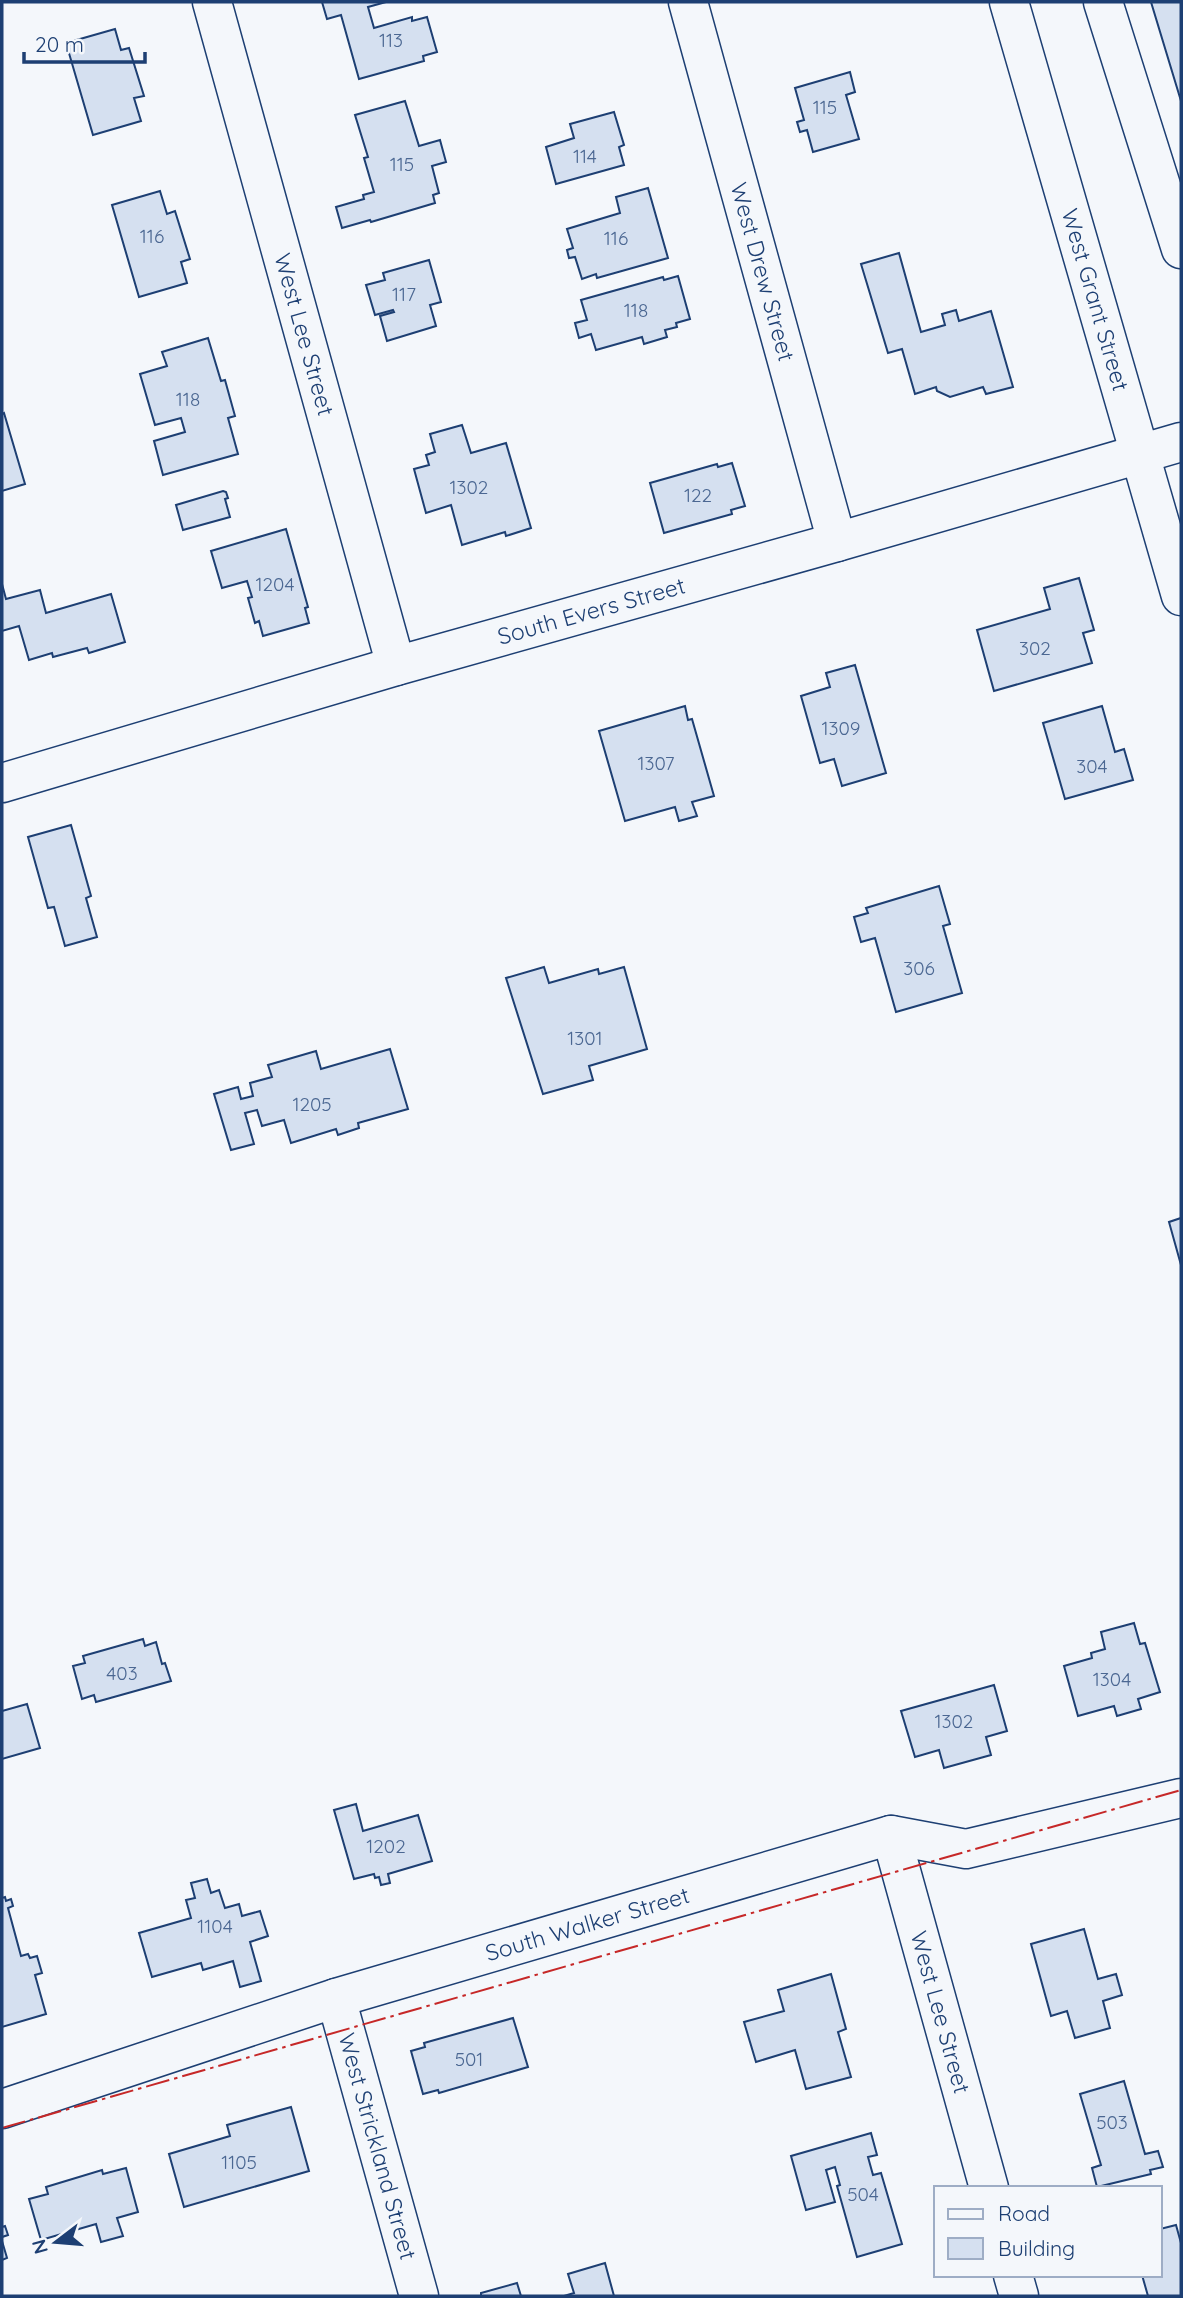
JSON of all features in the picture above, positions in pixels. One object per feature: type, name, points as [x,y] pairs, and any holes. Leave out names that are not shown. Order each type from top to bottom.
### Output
[{"type":"street","name":"West Lee Street","points":[[212,2],[396,666]]},
{"type":"street","name":"West Drew Street","points":[[688,2],[837,542]]},
{"type":"street","name":"West Grant Street","points":[[1009,2],[1181,596]]},
{"type":"street","points":[[1103,2],[1181,249]]},
{"type":"street","name":"South Evers Street","points":[[2,783],[396,666],[1181,442]]},
{"type":"street","name":"South Walker Street","points":[[2,2109],[336,1998],[891,1835],[966,1849],[1181,1798]]},
{"type":"street","name":"West Lee Street","points":[[891,1835],[988,2186]]},
{"type":"street","name":"West Strickland Street","points":[[336,1998],[419,2296]]},
{"type":"street","points":[[1014,2277],[1019,2296]]},
{"type":"building","points":[[322,2],[386,2],[368,7],[374,28],[412,17],[412,21],[427,17],[437,52],[423,56],[424,61],[359,79],[341,15],[327,19]]},
{"type":"building","points":[[1151,2],[1181,2],[1181,101]]},
{"type":"building","points":[[115,29],[121,50],[129,48],[144,96],[134,98],[141,121],[93,135],[66,43]]},
{"type":"building","points":[[850,72],[855,92],[846,95],[859,139],[813,152],[807,130],[800,132],[797,122],[804,120],[795,88]]},
{"type":"building","points":[[405,101],[419,146],[440,140],[446,162],[432,166],[439,193],[433,195],[435,203],[342,228],[336,207],[364,199],[363,195],[374,192],[364,158],[368,157],[355,115]]},
{"type":"building","points":[[614,112],[624,145],[619,147],[624,165],[556,184],[546,147],[574,138],[570,124]]},
{"type":"building","points":[[648,188],[668,258],[597,278],[596,274],[582,279],[575,257],[569,258],[567,250],[573,248],[567,229],[620,213],[616,197]]},
{"type":"building","points":[[160,191],[167,214],[175,211],[190,259],[181,262],[187,283],[139,297],[112,205]]},
{"type":"building","points":[[899,253],[921,332],[945,325],[942,314],[956,310],[959,321],[991,311],[1013,387],[986,394],[983,387],[950,397],[937,391],[936,387],[915,394],[902,349],[888,353],[861,264]]},
{"type":"building","points":[[429,260],[441,302],[430,305],[436,326],[387,341],[380,316],[394,312],[393,310],[375,315],[366,285],[385,280],[383,273]]},
{"type":"building","points":[[678,276],[690,319],[665,330],[667,337],[644,344],[642,337],[596,350],[591,334],[579,338],[575,323],[587,320],[581,300],[663,277],[664,280]]},
{"type":"building","points":[[208,338],[221,381],[225,380],[235,416],[228,418],[238,454],[163,475],[154,441],[185,432],[181,418],[155,425],[140,374],[167,366],[162,352]]},
{"type":"building","points":[[4,413],[25,484],[2,491],[2,414]]},
{"type":"building","points":[[462,425],[471,453],[506,443],[531,528],[506,536],[505,532],[462,545],[451,505],[426,513],[414,469],[429,465],[426,455],[435,452],[430,434]]},
{"type":"building","points":[[732,463],[745,506],[731,510],[732,514],[664,533],[650,483],[717,464],[718,467]]},
{"type":"building","points":[[223,491],[228,498],[225,499],[230,517],[183,530],[176,505]]},
{"type":"building","points":[[286,529],[308,607],[305,608],[309,623],[263,636],[259,621],[255,623],[248,598],[252,597],[247,581],[222,588],[211,551]]},
{"type":"building","points":[[1079,578],[1094,630],[1083,633],[1092,663],[994,691],[977,630],[1050,609],[1044,588]]},
{"type":"building","points":[[2,584],[6,599],[40,590],[46,613],[111,594],[125,642],[89,653],[87,648],[53,657],[52,653],[29,660],[19,626],[2,631]]},
{"type":"building","points":[[855,665],[886,773],[842,786],[834,759],[820,763],[801,696],[830,687],[826,673]]},
{"type":"building","points":[[685,706],[688,720],[692,719],[714,796],[692,802],[697,816],[679,821],[675,807],[625,821],[599,731]]},
{"type":"building","points":[[1102,706],[1115,752],[1124,749],[1133,780],[1065,799],[1043,723]]},
{"type":"building","points":[[71,825],[91,896],[86,898],[97,937],[65,946],[54,907],[48,908],[28,837]]},
{"type":"building","points":[[939,886],[950,924],[943,926],[962,993],[896,1012],[875,938],[861,942],[854,917],[868,913],[866,908]]},
{"type":"building","points":[[544,967],[549,983],[598,969],[599,974],[624,967],[647,1049],[589,1066],[593,1080],[543,1094],[506,978]]},
{"type":"building","points":[[390,1049],[408,1109],[358,1123],[359,1128],[338,1135],[336,1129],[291,1143],[284,1120],[262,1126],[257,1110],[245,1113],[254,1144],[231,1150],[214,1094],[238,1087],[241,1099],[253,1096],[250,1083],[272,1077],[268,1065],[316,1051],[321,1069]]},
{"type":"building","points":[[1181,1218],[1181,1265],[1169,1222]]},
{"type":"building","points":[[1134,1623],[1140,1644],[1145,1643],[1160,1692],[1138,1699],[1141,1709],[1117,1716],[1114,1706],[1078,1716],[1064,1666],[1092,1658],[1091,1653],[1105,1649],[1101,1632]]},
{"type":"building","points":[[143,1639],[145,1646],[156,1642],[162,1664],[165,1663],[171,1681],[96,1702],[94,1695],[82,1699],[73,1666],[85,1663],[83,1656]]},
{"type":"building","points":[[994,1685],[1007,1731],[986,1737],[991,1755],[944,1768],[939,1750],[915,1757],[901,1711]]},
{"type":"building","points":[[27,1704],[40,1748],[2,1759],[2,1711]]},
{"type":"building","points":[[356,1804],[363,1831],[418,1815],[432,1861],[388,1874],[390,1883],[381,1885],[379,1877],[375,1878],[374,1874],[354,1879],[334,1810]]},
{"type":"building","points":[[207,1879],[211,1893],[219,1890],[225,1908],[239,1904],[242,1916],[260,1911],[268,1936],[250,1942],[261,1981],[240,1987],[233,1961],[203,1970],[201,1963],[152,1977],[139,1933],[191,1918],[186,1900],[195,1898],[191,1883]]},
{"type":"building","points":[[5,1897],[6,1901],[11,1899],[13,1906],[8,1908],[21,1956],[37,1956],[42,1973],[35,1975],[46,2014],[2,2027],[2,1898]]},
{"type":"building","points":[[1084,1929],[1098,1979],[1116,1974],[1122,1995],[1103,2001],[1110,2028],[1075,2038],[1067,2011],[1051,2016],[1031,1944]]},
{"type":"building","points":[[831,1974],[846,2029],[838,2032],[851,2077],[806,2089],[795,2050],[756,2062],[744,2022],[784,2011],[778,1990]]},
{"type":"building","points":[[513,2018],[528,2067],[439,2093],[438,2090],[423,2094],[411,2051],[425,2047],[424,2043]]},
{"type":"building","points":[[1124,2081],[1145,2154],[1158,2151],[1163,2167],[1150,2170],[1151,2174],[1097,2186],[1092,2168],[1101,2165],[1080,2094]]},
{"type":"building","points":[[291,2107],[309,2171],[184,2207],[169,2154],[230,2136],[227,2125]]},
{"type":"building","points":[[871,2133],[877,2155],[868,2157],[873,2175],[881,2173],[902,2244],[857,2257],[837,2186],[840,2185],[835,2167],[826,2170],[835,2202],[806,2210],[791,2156]]},
{"type":"building","points":[[126,2168],[138,2212],[117,2218],[123,2236],[101,2242],[96,2224],[41,2240],[29,2199],[48,2194],[46,2187],[102,2170],[103,2174]]},
{"type":"building","points":[[1176,2225],[1181,2243],[1181,2296],[1148,2296],[1143,2277],[1162,2277],[1162,2228]]},
{"type":"building","points":[[5,2226],[8,2235],[2,2237],[2,2227]]},
{"type":"building","points":[[2,2241],[7,2258],[2,2260]]},
{"type":"building","points":[[605,2263],[614,2296],[564,2296],[574,2293],[568,2274]]},
{"type":"building","points":[[517,2283],[521,2296],[481,2296],[481,2293]]},
{"type":"power","points":[[2,2128],[1181,1790]]}]
